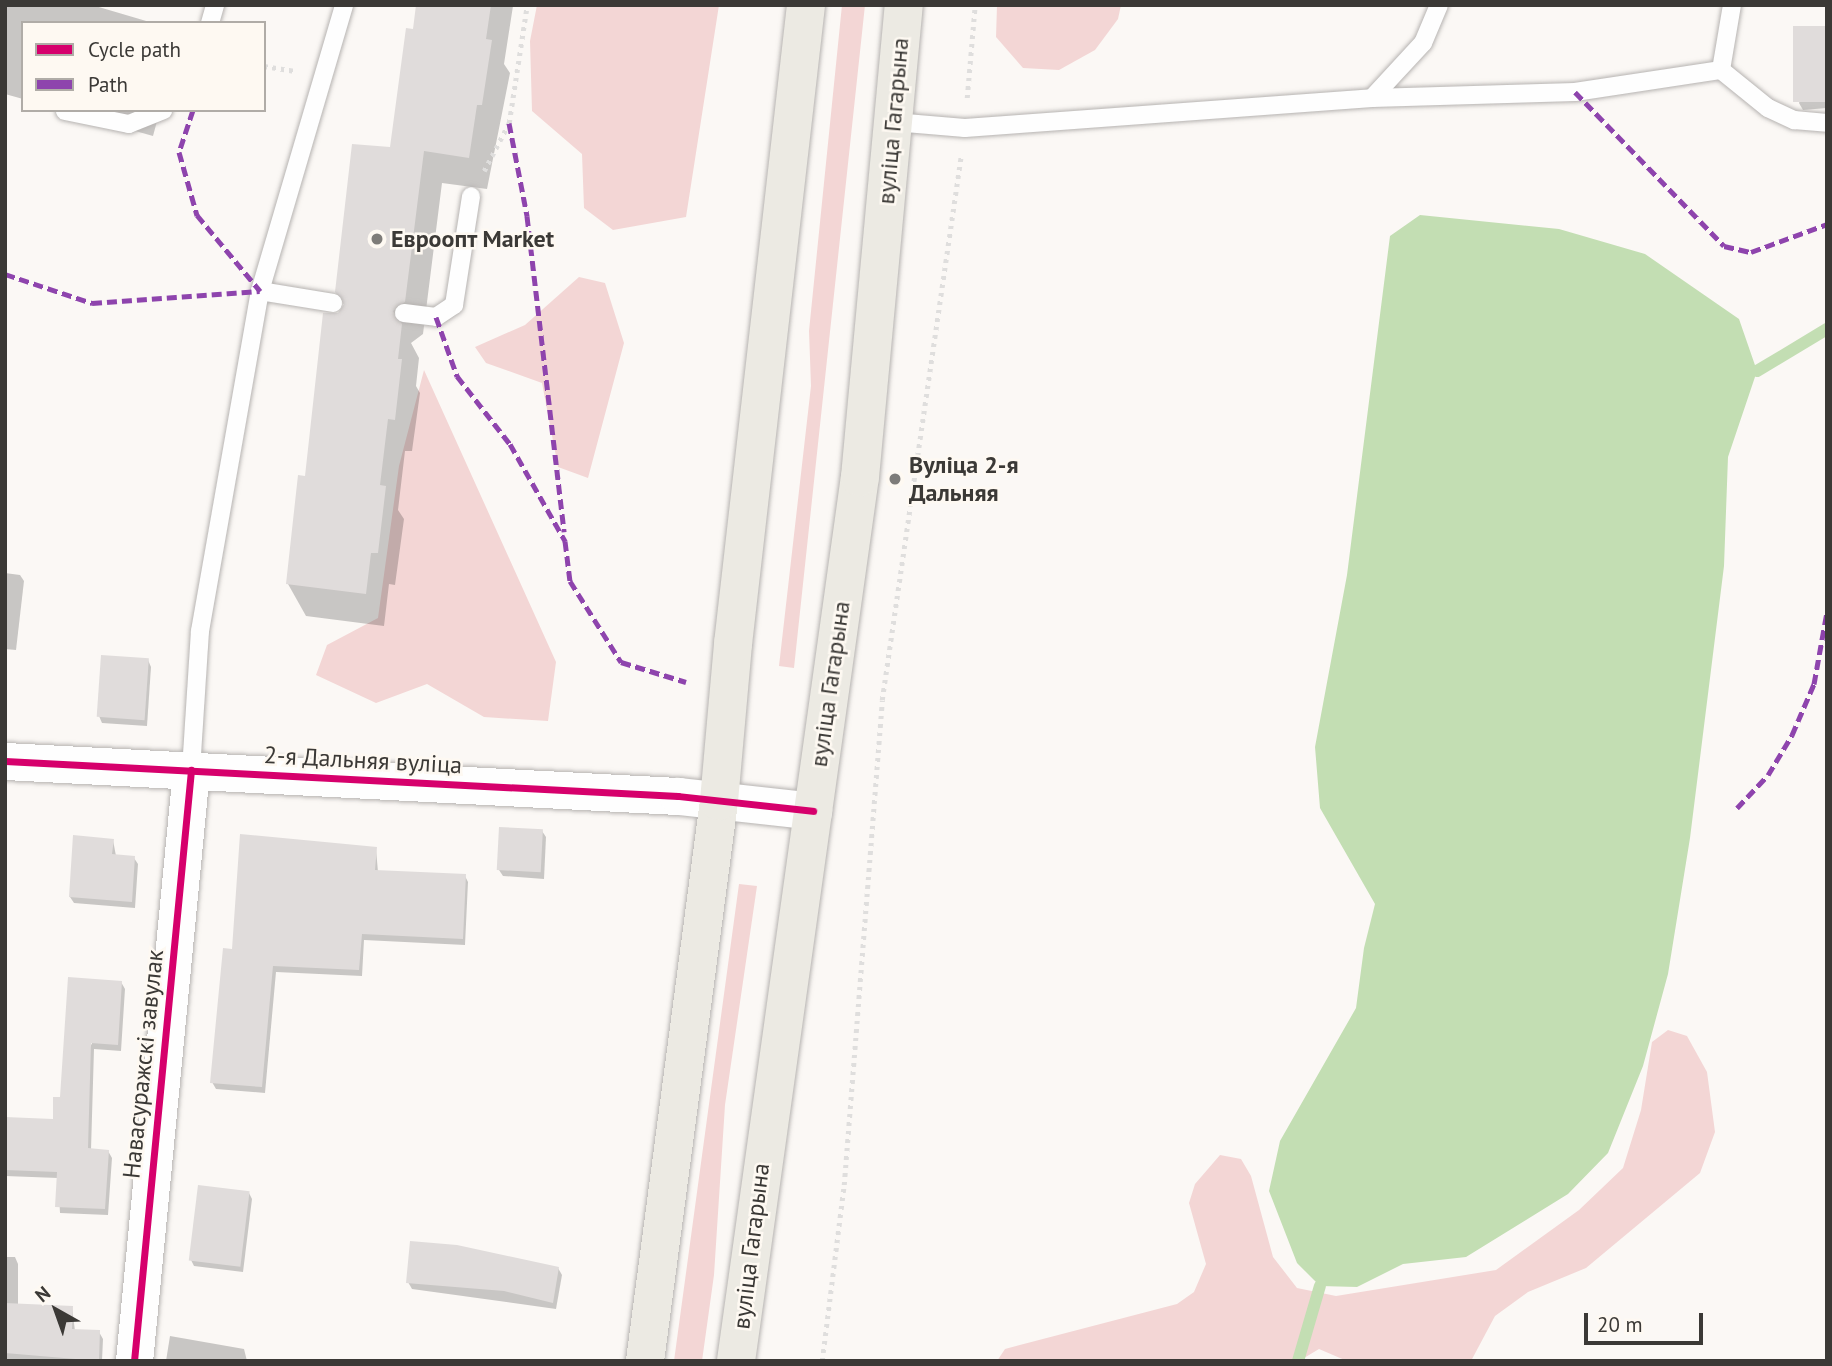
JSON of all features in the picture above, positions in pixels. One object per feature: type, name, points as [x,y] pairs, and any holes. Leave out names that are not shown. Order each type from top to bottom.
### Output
[{"type":"main road","points":[[645,1361],[719,801],[733,644],[806,5]]},
{"type":"main road","name":"вуліца Гагарына","points":[[736,1361],[859,477],[904,5]]},
{"type":"street","name":"2-я Дальняя вуліца","points":[[5,761],[719,801],[813,811]]},
{"type":"street","name":"Навасуражскі завулак","points":[[134,1361],[191,771]]},
{"type":"lane","points":[[191,771],[200,631],[260,291],[344,5]]},
{"type":"lane","points":[[1372,98],[1423,43],[1439,5]]},
{"type":"lane","points":[[1721,70],[1732,5]]},
{"type":"lane","points":[[894,122],[965,128],[1372,98],[1575,92],[1721,70],[1768,108],[1794,120],[1827,123]]},
{"type":"lane","points":[[70,112],[129,124],[158,112]]},
{"type":"lane","points":[[404,313],[436,317],[454,305],[471,196]]},
{"type":"lane","points":[[260,291],[333,303]]},
{"type":"path","points":[[471,196],[509,123],[527,5]]},
{"type":"path","points":[[822,1361],[844,1185],[883,700],[965,128],[975,5]]},
{"type":"path","points":[[266,66],[297,71]]},
{"type":"shaded area","points":[[537,5],[719,5],[686,217],[613,230],[584,208],[582,154],[532,111],[530,41]]},
{"type":"shaded area","points":[[842,5],[865,5],[794,668],[779,666],[811,386],[809,331]]},
{"type":"shaded area","points":[[997,5],[1121,5],[1118,19],[1095,50],[1059,70],[1023,68],[996,37]]},
{"type":"shaded area","points":[[1420,215],[1559,229],[1645,254],[1739,319],[1757,371],[1728,457],[1724,566],[1690,838],[1668,974],[1643,1066],[1608,1153],[1568,1194],[1466,1257],[1403,1264],[1357,1287],[1320,1286],[1297,1263],[1269,1191],[1280,1141],[1356,1008],[1364,948],[1375,904],[1320,808],[1315,747],[1347,575],[1390,236]]},
{"type":"shaded area","points":[[579,277],[605,283],[624,343],[588,478],[558,467],[542,383],[486,363],[475,347],[525,325]]},
{"type":"shaded area","points":[[424,370],[556,662],[548,721],[484,717],[427,684],[376,703],[316,675],[327,645],[378,618],[399,466]]},
{"type":"shaded area","points":[[739,884],[757,886],[725,1105],[714,1275],[702,1361],[674,1361]]},
{"type":"shaded area","points":[[1668,1030],[1687,1036],[1707,1072],[1715,1132],[1700,1173],[1586,1268],[1528,1292],[1495,1316],[1471,1361],[1347,1361],[1319,1349],[1299,1361],[997,1361],[1005,1349],[1177,1304],[1194,1292],[1206,1264],[1189,1203],[1195,1184],[1220,1155],[1241,1159],[1251,1176],[1273,1257],[1297,1288],[1336,1296],[1496,1270],[1579,1210],[1623,1168],[1641,1110],[1652,1042]]},
{"type":"building","points":[[416,5],[491,5],[486,39],[492,40],[482,105],[477,105],[469,158],[424,151],[405,302],[393,311],[402,324],[398,359],[402,359],[395,420],[388,419],[380,485],[386,486],[378,553],[371,553],[366,594],[286,584],[298,475],[305,476],[323,313],[338,313],[344,304],[335,292],[352,144],[390,147],[406,28],[413,29]]},
{"type":"building","points":[[1793,26],[1827,26],[1827,102],[1793,102]]},
{"type":"building","points":[[101,655],[149,658],[145,720],[97,717]]},
{"type":"building","points":[[499,827],[543,829],[541,872],[497,870]]},
{"type":"building","points":[[240,834],[377,847],[375,870],[466,874],[463,939],[362,934],[359,970],[273,966],[262,1087],[210,1083],[223,948],[232,949]]},
{"type":"building","points":[[73,835],[114,839],[112,854],[135,856],[132,902],[69,897]]},
{"type":"building","points":[[68,977],[122,981],[118,1045],[91,1043],[88,1148],[109,1150],[105,1209],[55,1207],[57,1172],[5,1170],[5,1117],[53,1119],[53,1097],[60,1097]]},
{"type":"building","points":[[198,1185],[250,1191],[240,1267],[189,1260]]},
{"type":"building","points":[[410,1241],[457,1245],[559,1267],[553,1303],[504,1291],[406,1283]]},
{"type":"building","points":[[5,1303],[73,1306],[72,1329],[100,1330],[99,1361],[5,1353]]},
{"type":"waterway","points":[[1757,371],[1827,329]]},
{"type":"waterway","points":[[1298,1361],[1320,1286]]},
{"type":"marked path","points":[[1575,92],[1724,246],[1751,252],[1827,224]]},
{"type":"marked path","points":[[192,112],[179,152],[197,215],[260,291]]},
{"type":"marked path","points":[[509,123],[527,216],[564,532]]},
{"type":"marked path","points":[[5,274],[92,303],[260,291]]},
{"type":"marked path","points":[[436,317],[457,376],[510,444],[565,541],[570,581],[621,662],[686,682]]},
{"type":"marked path","points":[[1737,808],[1768,775],[1792,735],[1814,684],[1827,612]]},
{"type":"cycle path","points":[[5,761],[678,796],[813,811]]},
{"type":"cycle path","points":[[134,1361],[191,770]]},
{"type":"place","name":"Евроопт Market","points":[[377,239]]},
{"type":"place","name":"Вуліца 2-я Дальняя","points":[[895,479]]}]
